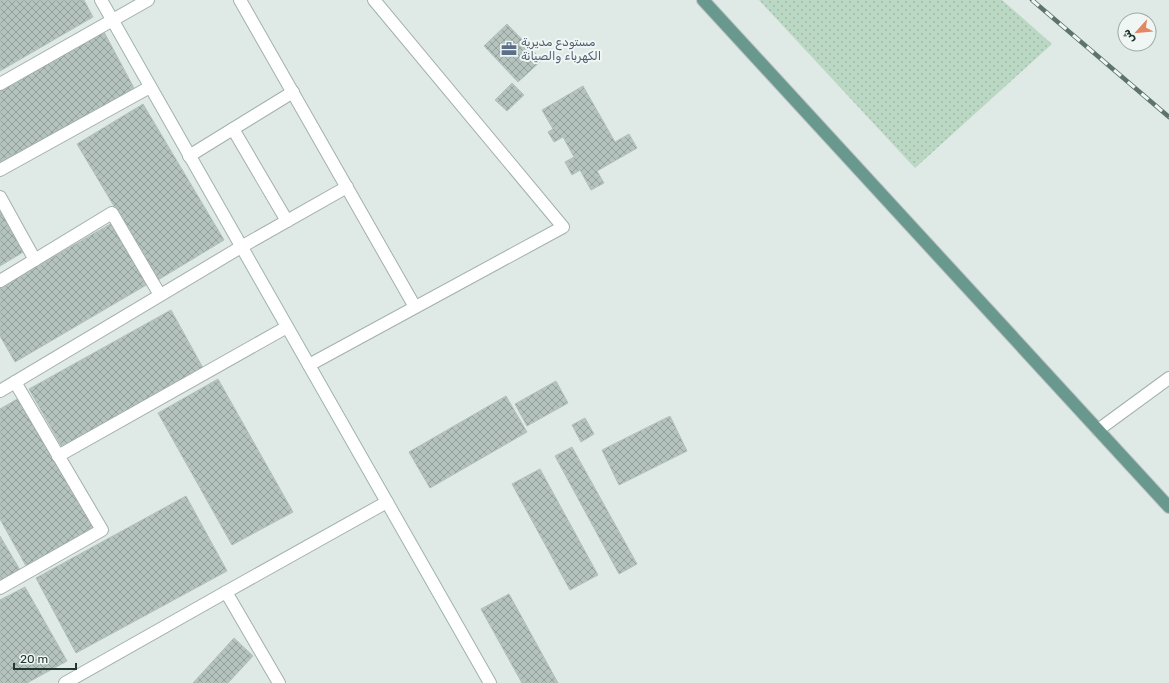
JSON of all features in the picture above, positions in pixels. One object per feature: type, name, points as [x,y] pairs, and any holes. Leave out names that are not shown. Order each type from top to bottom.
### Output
[{"type":"main road","points":[[703,0],[1169,507]]},
{"type":"street","points":[[101,0],[490,683]]},
{"type":"street","points":[[0,84],[148,0]]},
{"type":"street","points":[[309,365],[563,227],[374,0]]},
{"type":"street","points":[[245,2],[293,92],[415,307]]},
{"type":"street","points":[[0,170],[150,86]]},
{"type":"street","points":[[189,156],[293,92]]},
{"type":"street","points":[[232,129],[287,221]]},
{"type":"street","points":[[0,391],[241,247],[347,187]]},
{"type":"street","points":[[0,197],[35,260]]},
{"type":"street","points":[[0,281],[112,213],[160,295]]},
{"type":"street","points":[[58,456],[287,327]]},
{"type":"street","points":[[1098,430],[1169,378]]},
{"type":"street","points":[[0,588],[102,530],[15,382]]},
{"type":"street","points":[[65,683],[387,502]]},
{"type":"street","points":[[226,592],[279,683]]},
{"type":"green space","points":[[759,0],[1002,0],[1052,44],[915,168]]},
{"type":"building","points":[[0,0],[84,0],[93,17],[0,71]]},
{"type":"building","points":[[507,24],[542,60],[518,82],[484,46]]},
{"type":"building","points":[[104,32],[135,90],[0,162],[0,88]]},
{"type":"building","points":[[512,83],[524,95],[507,111],[495,100]]},
{"type":"building","points":[[583,86],[615,142],[629,134],[637,148],[597,171],[604,183],[591,190],[580,170],[572,175],[565,162],[574,157],[563,137],[554,142],[548,132],[553,129],[542,110]]},
{"type":"building","points":[[143,104],[224,240],[158,280],[77,144]]},
{"type":"building","points":[[0,208],[25,251],[0,266]]},
{"type":"building","points":[[112,223],[148,284],[15,362],[0,336],[0,288]]},
{"type":"building","points":[[171,310],[203,368],[62,447],[29,389]]},
{"type":"building","points":[[218,379],[293,512],[232,545],[158,413]]},
{"type":"building","points":[[556,381],[568,403],[527,426],[515,404]]},
{"type":"building","points":[[506,396],[527,432],[430,488],[409,452]]},
{"type":"building","points":[[19,398],[93,528],[26,566],[0,519],[0,409]]},
{"type":"building","points":[[670,416],[687,451],[619,485],[602,450]]},
{"type":"building","points":[[585,418],[594,434],[581,442],[572,425]]},
{"type":"building","points":[[572,447],[637,564],[619,574],[555,456]]},
{"type":"building","points":[[540,469],[598,575],[570,590],[512,484]]},
{"type":"building","points":[[186,496],[227,571],[76,653],[36,578]]},
{"type":"building","points":[[0,536],[20,570],[0,581]]},
{"type":"building","points":[[25,587],[67,661],[27,683],[0,683],[0,600]]},
{"type":"building","points":[[509,594],[558,683],[522,683],[481,609]]},
{"type":"building","points":[[234,638],[253,656],[228,683],[193,683]]},
{"type":"railway","points":[[1032,0],[1169,117]]},
{"type":"place","name":"مستودع مديرية الكهرباء والصيانة","points":[[509,49]]}]
